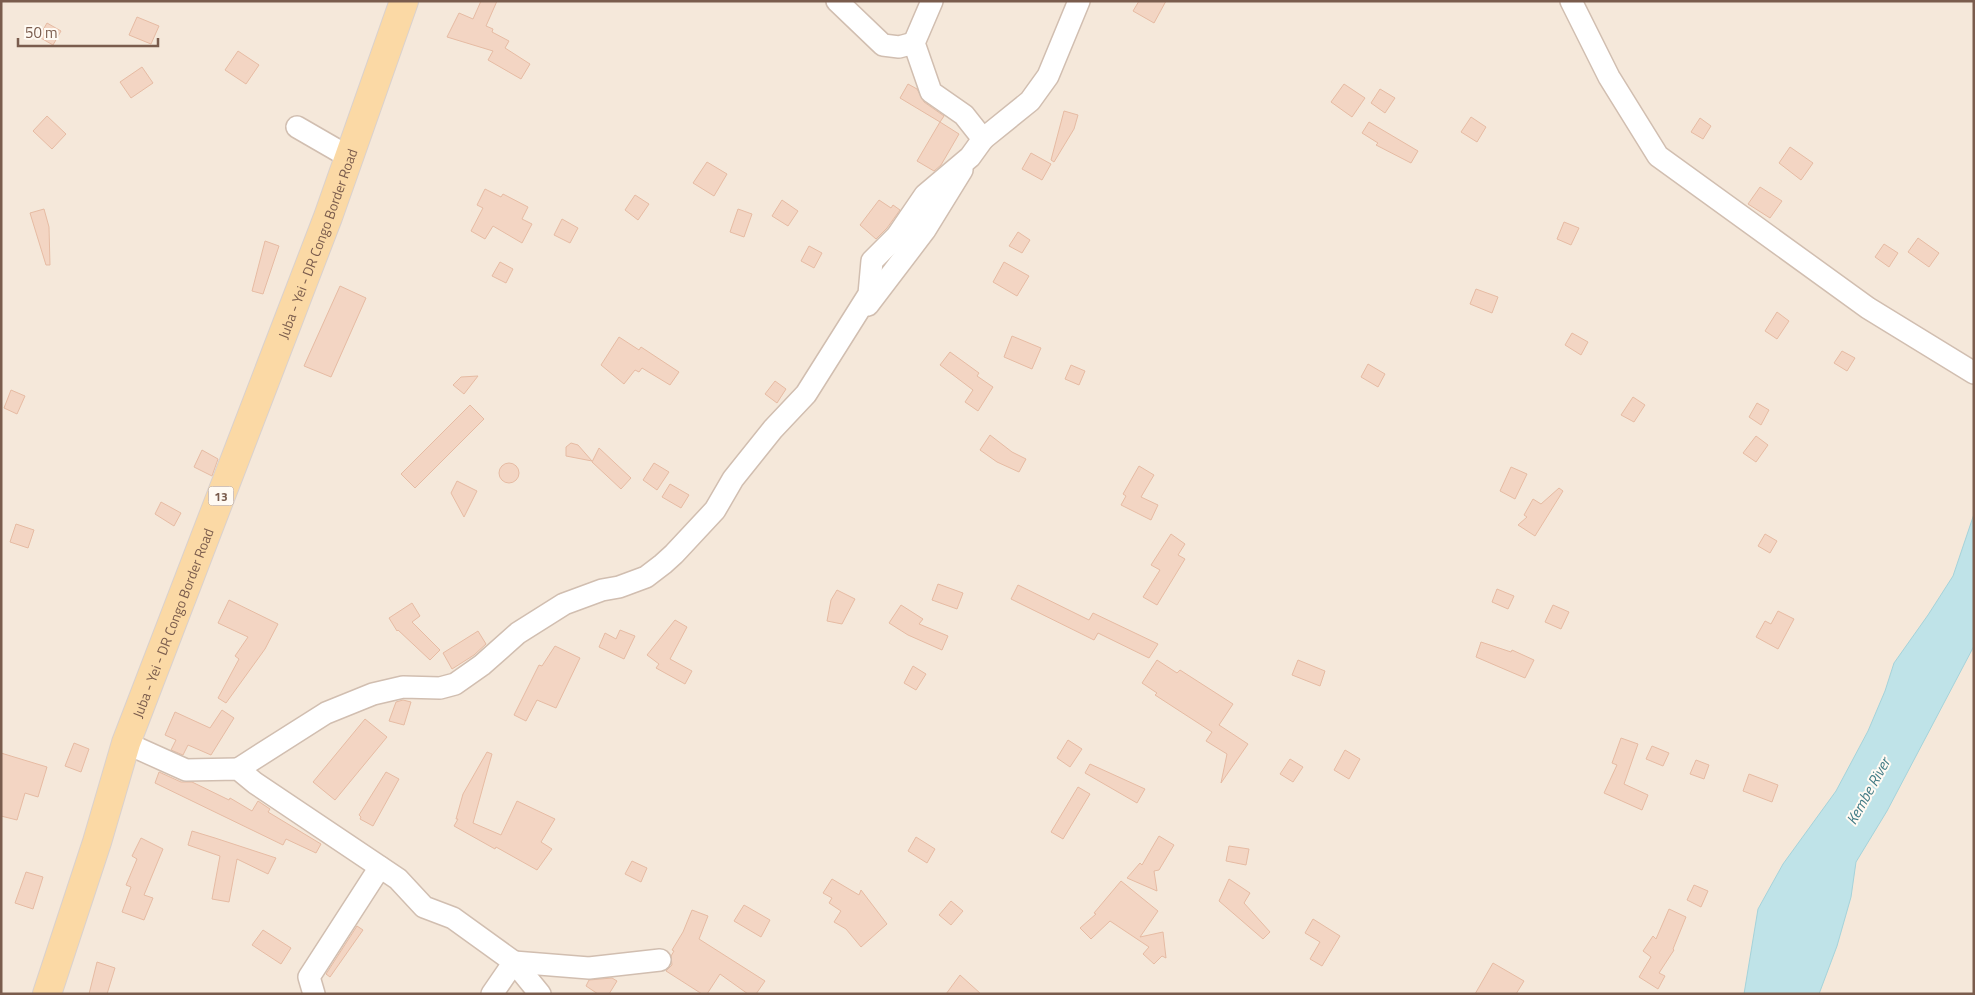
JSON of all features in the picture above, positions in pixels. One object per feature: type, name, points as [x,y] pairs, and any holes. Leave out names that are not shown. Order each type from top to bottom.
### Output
[{"type":"main road","name":"Juba - Yei - DR Congo Border Road","points":[[47,994],[97,842],[126,743],[240,449],[349,157],[404,1]]},
{"type":"street","points":[[837,1],[883,45],[899,47],[914,43]]},
{"type":"street","points":[[932,1],[914,43],[931,92],[964,115],[983,139]]},
{"type":"street","points":[[126,743],[186,770],[238,769],[326,714],[373,694],[403,687],[440,688],[455,684],[482,665],[518,633],[564,604],[646,577],[674,554],[715,510],[733,479],[773,429],[806,394],[869,294],[872,261],[897,236],[924,195],[970,157],[983,139],[1030,101],[1048,76],[1079,1]]},
{"type":"street","points":[[1571,1],[1609,77],[1658,156],[1868,308],[1974,373]]},
{"type":"street","points":[[298,127],[349,157]]},
{"type":"street","points":[[238,769],[255,783],[398,879],[424,907],[453,918],[514,962],[540,994]]},
{"type":"street","points":[[314,994],[309,977],[380,868]]},
{"type":"street","points":[[514,962],[589,968],[660,960]]},
{"type":"street","points":[[492,994],[514,962]]},
{"type":"shaded area","points":[[1,1],[1974,1],[1974,994],[1,994]]},
{"type":"water","name":"Kembe River","points":[[1974,514],[1974,646],[1887,811],[1856,862],[1851,897],[1837,946],[1819,994],[1744,994],[1758,909],[1783,864],[1836,791],[1868,731],[1885,691],[1894,663],[1953,576]]},
{"type":"building","points":[[481,1],[497,1],[486,26],[493,29],[492,32],[509,41],[505,48],[530,64],[521,79],[488,60],[493,51],[447,37],[459,13],[473,19]]},
{"type":"building","points":[[1139,1],[1166,1],[1154,23],[1133,11]]},
{"type":"building","points":[[137,17],[159,26],[151,44],[129,35]]},
{"type":"building","points":[[47,23],[61,31],[53,45],[39,37]]},
{"type":"building","points":[[238,51],[259,65],[246,84],[225,70]]},
{"type":"building","points":[[142,67],[153,83],[131,98],[120,82]]},
{"type":"building","points":[[908,84],[917,89],[924,102],[944,116],[940,122],[900,98]]},
{"type":"building","points":[[1344,84],[1365,98],[1352,117],[1331,102]]},
{"type":"building","points":[[1380,89],[1395,98],[1385,113],[1371,103]]},
{"type":"building","points":[[1064,111],[1078,115],[1074,129],[1054,162],[1051,160]]},
{"type":"building","points":[[47,116],[66,134],[52,149],[33,131]]},
{"type":"building","points":[[1471,117],[1486,127],[1477,142],[1461,132]]},
{"type":"building","points":[[1700,118],[1711,126],[1703,139],[1691,132]]},
{"type":"building","points":[[940,122],[959,134],[941,165],[934,171],[917,161]]},
{"type":"building","points":[[1369,122],[1418,151],[1411,163],[1376,145],[1378,143],[1362,133]]},
{"type":"building","points":[[1790,147],[1813,163],[1801,180],[1779,163]]},
{"type":"building","points":[[1031,153],[1051,164],[1042,180],[1022,169]]},
{"type":"building","points":[[707,162],[727,174],[714,196],[693,183]]},
{"type":"building","points":[[1760,187],[1782,201],[1770,218],[1748,204]]},
{"type":"building","points":[[485,189],[501,197],[503,194],[528,207],[522,219],[532,224],[522,243],[493,226],[485,239],[471,231],[483,208],[477,205]]},
{"type":"building","points":[[635,195],[649,204],[638,220],[625,210]]},
{"type":"building","points":[[782,200],[798,211],[788,226],[772,216]]},
{"type":"building","points":[[879,200],[891,208],[893,205],[900,210],[876,239],[860,225]]},
{"type":"building","points":[[44,209],[49,227],[50,265],[46,265],[30,213]]},
{"type":"building","points":[[738,209],[752,214],[744,237],[730,232]]},
{"type":"building","points":[[562,219],[578,228],[570,243],[554,235]]},
{"type":"building","points":[[1564,222],[1579,228],[1571,245],[1557,239]]},
{"type":"building","points":[[1018,232],[1030,240],[1022,253],[1009,246]]},
{"type":"building","points":[[1918,238],[1939,253],[1929,267],[1908,252]]},
{"type":"building","points":[[265,241],[279,246],[263,294],[252,291]]},
{"type":"building","points":[[1884,244],[1898,253],[1889,267],[1875,257]]},
{"type":"building","points":[[809,246],[822,253],[814,268],[801,261]]},
{"type":"building","points":[[500,262],[513,269],[506,283],[492,276]]},
{"type":"building","points":[[1004,262],[1029,276],[1017,296],[993,282]]},
{"type":"building","points":[[340,286],[366,298],[331,377],[304,366]]},
{"type":"building","points":[[1476,289],[1498,297],[1492,313],[1470,304]]},
{"type":"building","points":[[1777,312],[1789,321],[1777,339],[1765,331]]},
{"type":"building","points":[[1572,333],[1588,342],[1581,355],[1565,345]]},
{"type":"building","points":[[1012,336],[1041,348],[1032,369],[1004,357]]},
{"type":"building","points":[[619,337],[639,350],[641,347],[679,372],[670,385],[642,368],[639,372],[635,370],[624,384],[601,365]]},
{"type":"building","points":[[1842,351],[1855,358],[1847,371],[1834,363]]},
{"type":"building","points":[[950,352],[979,373],[977,376],[993,387],[978,411],[965,402],[973,390],[940,365]]},
{"type":"building","points":[[1368,364],[1385,374],[1378,387],[1361,377]]},
{"type":"building","points":[[1071,365],[1085,371],[1079,385],[1065,379]]},
{"type":"building","points":[[478,376],[464,394],[453,385],[461,377]]},
{"type":"building","points":[[775,381],[786,389],[777,403],[765,394]]},
{"type":"building","points":[[11,390],[25,396],[17,414],[4,408]]},
{"type":"building","points":[[1633,397],[1645,405],[1634,422],[1621,415]]},
{"type":"building","points":[[1757,403],[1769,410],[1761,425],[1749,417]]},
{"type":"building","points":[[470,405],[484,419],[415,488],[401,474]]},
{"type":"building","points":[[990,435],[1012,452],[1026,459],[1019,472],[997,462],[980,450]]},
{"type":"building","points":[[1756,436],[1768,445],[1756,462],[1743,453]]},
{"type":"building","points":[[571,443],[578,445],[592,461],[566,456],[566,447]]},
{"type":"building","points":[[599,448],[631,478],[621,489],[592,462]]},
{"type":"building","points":[[202,450],[218,459],[212,476],[194,467]]},
{"type":"building","points":[[509,463],[516,466],[519,473],[516,480],[509,483],[502,480],[499,473],[502,466]]},
{"type":"building","points":[[654,463],[669,472],[657,490],[643,480]]},
{"type":"building","points":[[1139,466],[1154,475],[1141,497],[1158,505],[1151,520],[1121,505],[1126,496],[1123,494]]},
{"type":"building","points":[[1511,467],[1527,474],[1515,499],[1500,491]]},
{"type":"building","points":[[457,481],[477,491],[464,517],[451,493]]},
{"type":"building","points":[[670,484],[689,495],[681,508],[662,497]]},
{"type":"building","points":[[1559,488],[1563,491],[1535,536],[1518,525],[1527,517],[1524,515],[1533,499],[1541,504]]},
{"type":"building","points":[[161,502],[181,513],[174,526],[155,514]]},
{"type":"building","points":[[16,524],[34,530],[28,548],[10,542]]},
{"type":"building","points":[[1171,534],[1185,544],[1178,555],[1185,559],[1157,605],[1143,597],[1160,570],[1151,565]]},
{"type":"building","points":[[1765,534],[1777,541],[1770,553],[1758,546]]},
{"type":"building","points":[[938,584],[963,593],[957,609],[932,600]]},
{"type":"building","points":[[1018,585],[1089,620],[1093,613],[1158,644],[1149,658],[1098,633],[1094,640],[1011,599]]},
{"type":"building","points":[[1497,589],[1514,596],[1508,609],[1492,602]]},
{"type":"building","points":[[837,590],[855,599],[842,624],[827,621],[831,600]]},
{"type":"building","points":[[229,600],[278,624],[265,649],[226,703],[218,698],[239,659],[235,656],[248,637],[218,623]]},
{"type":"building","points":[[412,603],[420,616],[412,622],[440,650],[430,660],[397,631],[389,618]]},
{"type":"building","points":[[901,605],[923,619],[919,624],[948,636],[942,650],[908,635],[889,623]]},
{"type":"building","points":[[1553,605],[1569,612],[1561,629],[1545,622]]},
{"type":"building","points":[[1778,611],[1794,619],[1778,649],[1756,637],[1765,621],[1771,624]]},
{"type":"building","points":[[675,620],[687,627],[670,659],[692,671],[685,684],[656,668],[659,664],[647,655]]},
{"type":"building","points":[[620,630],[635,636],[624,659],[599,647],[605,633],[616,639]]},
{"type":"building","points":[[478,631],[486,644],[474,655],[452,669],[443,653]]},
{"type":"building","points":[[1481,642],[1511,652],[1512,650],[1534,660],[1525,678],[1476,657]]},
{"type":"building","points":[[555,646],[580,658],[556,708],[537,700],[526,721],[514,715],[539,665],[542,666]]},
{"type":"building","points":[[1157,660],[1177,673],[1180,670],[1233,704],[1219,725],[1248,744],[1221,783],[1227,754],[1206,741],[1212,732],[1155,695],[1157,693],[1142,683]]},
{"type":"building","points":[[1298,660],[1325,671],[1320,686],[1292,675]]},
{"type":"building","points":[[913,666],[926,674],[916,690],[904,683]]},
{"type":"building","points":[[403,700],[411,702],[404,725],[389,721],[396,702]]},
{"type":"building","points":[[222,710],[234,718],[211,755],[188,745],[183,755],[171,750],[176,740],[165,735],[175,712],[210,728]]},
{"type":"building","points":[[365,719],[387,737],[335,800],[313,782]]},
{"type":"building","points":[[1621,738],[1638,744],[1624,784],[1648,795],[1642,810],[1604,793],[1617,765],[1612,763]]},
{"type":"building","points":[[1068,740],[1082,749],[1070,767],[1057,758]]},
{"type":"building","points":[[74,743],[89,749],[81,772],[65,766]]},
{"type":"building","points":[[1652,746],[1669,753],[1663,766],[1646,759]]},
{"type":"building","points":[[1345,750],[1360,759],[1349,779],[1334,770]]},
{"type":"building","points":[[487,752],[492,754],[473,823],[501,835],[517,801],[555,819],[541,842],[552,849],[537,870],[454,826],[458,819],[456,819],[463,794]]},
{"type":"building","points":[[1,753],[47,767],[38,797],[25,793],[17,820],[1,816]]},
{"type":"building","points":[[1290,759],[1303,767],[1293,782],[1280,774]]},
{"type":"building","points":[[1696,760],[1709,765],[1704,779],[1690,774]]},
{"type":"building","points":[[1090,764],[1145,789],[1137,803],[1085,773]]},
{"type":"building","points":[[159,772],[181,782],[192,782],[229,800],[230,798],[252,811],[258,801],[270,809],[268,812],[321,844],[316,853],[286,839],[283,845],[155,783]]},
{"type":"building","points":[[386,772],[399,779],[373,826],[360,819],[359,815]]},
{"type":"building","points":[[1749,774],[1778,785],[1772,802],[1743,791]]},
{"type":"building","points":[[1078,787],[1090,794],[1063,839],[1051,832]]},
{"type":"building","points":[[192,831],[276,858],[268,874],[237,859],[229,902],[212,899],[220,856],[188,845]]},
{"type":"building","points":[[1159,836],[1174,845],[1159,870],[1154,871],[1157,891],[1127,878],[1140,863],[1142,865]]},
{"type":"building","points":[[916,837],[935,849],[927,863],[908,851]]},
{"type":"building","points":[[141,838],[163,849],[144,895],[153,898],[144,920],[122,912],[131,887],[126,885],[137,859],[132,856]]},
{"type":"building","points":[[1229,846],[1249,849],[1246,865],[1226,861]]},
{"type":"building","points":[[632,861],[647,868],[641,882],[625,874]]},
{"type":"building","points":[[26,872],[43,877],[33,909],[15,903]]},
{"type":"building","points":[[832,879],[859,895],[861,890],[887,924],[861,947],[846,929],[834,922],[841,911],[829,903],[832,898],[823,893]]},
{"type":"building","points":[[1229,879],[1250,893],[1244,903],[1270,932],[1263,939],[1219,901]]},
{"type":"building","points":[[1121,881],[1158,911],[1140,937],[1163,932],[1166,958],[1162,956],[1154,964],[1143,954],[1149,947],[1110,921],[1091,939],[1080,928],[1096,914],[1094,913]]},
{"type":"building","points":[[1694,885],[1708,891],[1701,907],[1687,900]]},
{"type":"building","points":[[951,901],[963,911],[951,925],[939,915]]},
{"type":"building","points":[[744,905],[770,920],[761,937],[734,921]]},
{"type":"building","points":[[1669,909],[1686,917],[1674,950],[1659,973],[1665,976],[1658,989],[1639,977],[1651,957],[1643,951],[1653,936],[1656,939]]},
{"type":"building","points":[[692,910],[708,916],[699,939],[765,981],[756,994],[748,994],[720,974],[707,994],[702,994],[666,971],[672,965],[671,956],[674,951],[672,950],[683,932]]},
{"type":"building","points":[[1313,919],[1340,936],[1322,966],[1310,959],[1320,942],[1305,933]]},
{"type":"building","points":[[357,926],[363,930],[330,977],[326,974]]},
{"type":"building","points":[[263,930],[291,948],[281,964],[252,945]]},
{"type":"building","points":[[97,962],[115,968],[107,994],[89,994]]},
{"type":"building","points":[[1493,963],[1524,981],[1516,994],[1475,994]]},
{"type":"building","points":[[960,975],[981,994],[946,994]]},
{"type":"building","points":[[612,978],[617,981],[609,994],[598,994],[586,986],[589,980]]}]
